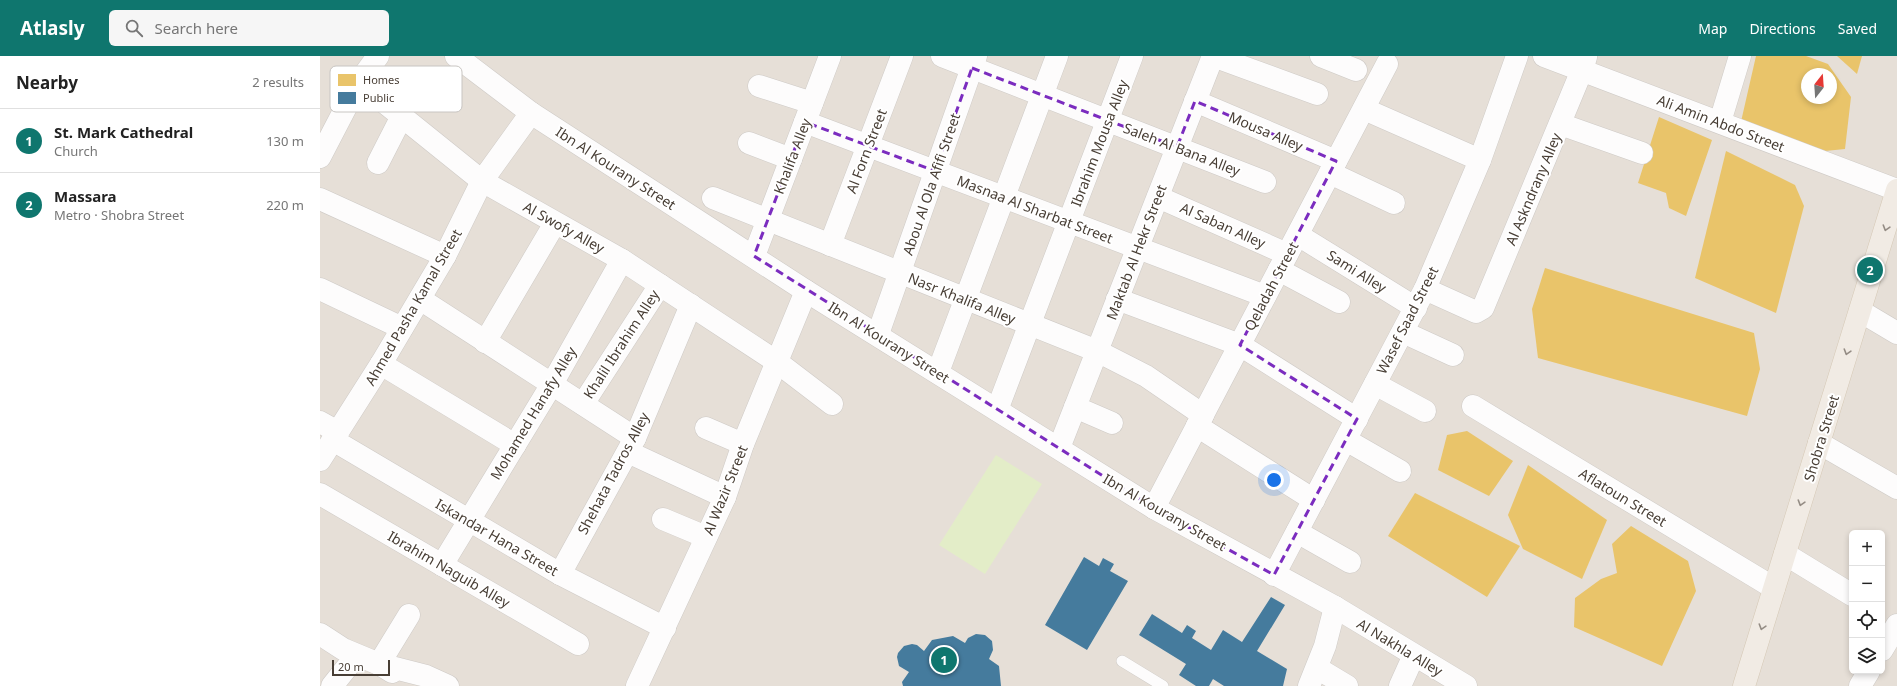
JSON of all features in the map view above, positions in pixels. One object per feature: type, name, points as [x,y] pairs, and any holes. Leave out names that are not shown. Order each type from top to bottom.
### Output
[{"type":"main road","name":"Shobra Street","points":[[1744,686],[1897,190]]},
{"type":"street","points":[[371,66],[378,56]]},
{"type":"street","name":"Ibn Al Kourany Street","points":[[456,56],[531,113],[806,291],[878,334],[1154,508],[1335,607]]},
{"type":"street","name":"Khalifa Alley","points":[[754,256],[830,56]]},
{"type":"street","name":"Al Forn Street","points":[[830,245],[902,56]]},
{"type":"street","name":"Saleh Al Bana Alley","points":[[942,56],[974,62],[1042,95],[1266,182]]},
{"type":"street","points":[[938,372],[1057,56]]},
{"type":"street","name":"Ibrahim Mousa Alley","points":[[998,410],[1132,56]]},
{"type":"street","points":[[1213,56],[1258,64],[1316,94]]},
{"type":"street","name":"Maktab Al Hekr Street","points":[[1059,448],[1213,56]]},
{"type":"street","points":[[1321,56],[1356,70]]},
{"type":"street","name":"Wasef Saad Street","points":[[1274,575],[1420,298],[1480,160],[1517,56]]},
{"type":"street","name":"Ali Amin Abdo Street","points":[[1544,56],[1584,63],[1720,122],[1897,190]]},
{"type":"street","points":[[1720,122],[1740,56]]},
{"type":"street","name":"Abou Al Ola Afifi Street","points":[[878,334],[974,62]]},
{"type":"street","name":"Al Askndrany Alley","points":[[1483,308],[1584,63]]},
{"type":"street","name":"Qeladah Street","points":[[1154,508],[1388,64]]},
{"type":"street","name":"Masnaa Al Sharbat Street","points":[[759,86],[868,146],[1265,296]]},
{"type":"street","name":"Mousa Alley","points":[[1195,101],[1333,167],[1394,203]]},
{"type":"street","points":[[1364,109],[1480,160]]},
{"type":"street","points":[[320,157],[343,112]]},
{"type":"street","name":"Al Swofy Alley","points":[[397,112],[482,181],[622,260],[777,362],[832,404]]},
{"type":"street","name":"Ahmed Pasha Kamal Street","points":[[320,460],[330,431],[381,364],[445,256],[482,181],[531,113]]},
{"type":"street","points":[[378,163],[402,116]]},
{"type":"street","points":[[1560,124],[1642,153]]},
{"type":"street","points":[[749,143],[790,159]]},
{"type":"street","name":"Al Saban Alley","points":[[1158,197],[1283,262],[1339,302]]},
{"type":"street","name":"Nasr Khalifa Alley","points":[[713,198],[1097,351],[1146,376],[1200,420],[1314,500]]},
{"type":"street","points":[[320,199],[445,256]]},
{"type":"street","points":[[485,342],[555,223]]},
{"type":"street","name":"Sami Alley","points":[[1298,235],[1420,298],[1476,312],[1483,308]]},
{"type":"street","name":"Mohamed Hanafy Alley","points":[[442,565],[552,384],[622,260]]},
{"type":"street","name":"Khalil Ibrahim Alley","points":[[582,404],[660,285]]},
{"type":"street","points":[[320,289],[402,328]]},
{"type":"street","name":"Al Wazir Street","points":[[637,686],[725,497],[743,444],[806,291]]},
{"type":"street","points":[[420,299],[582,404],[631,445],[725,497]]},
{"type":"street","points":[[1117,299],[1240,344],[1357,419]]},
{"type":"street","name":"Shehata Tadros Alley","points":[[560,574],[631,445],[691,305]]},
{"type":"street","points":[[1860,311],[1897,333]]},
{"type":"street","points":[[1403,332],[1454,355]]},
{"type":"street","points":[[381,364],[515,445]]},
{"type":"street","points":[[1375,384],[1425,411]]},
{"type":"street","name":"Aflatoun Street","points":[[1473,406],[1774,588]]},
{"type":"street","points":[[1075,407],[1112,423]]},
{"type":"street","points":[[706,428],[743,444]]},
{"type":"street","name":"Iskandar Hana Street","points":[[330,431],[469,520],[560,574],[665,628]]},
{"type":"street","points":[[1346,440],[1400,471]]},
{"type":"street","points":[[1819,443],[1897,488]]},
{"type":"street","name":"Ibrahim Naguib Alley","points":[[320,494],[578,644]]},
{"type":"street","points":[[663,519],[706,537]]},
{"type":"street","points":[[1297,532],[1350,562]]},
{"type":"street","points":[[1785,554],[1849,593]]},
{"type":"street","points":[[1335,607],[1313,677],[1347,686]]},
{"type":"street","name":"Al Nakhla Alley","points":[[1335,607],[1466,686]]},
{"type":"street","points":[[379,664],[409,615]]},
{"type":"street","points":[[1885,615],[1897,624],[1885,645]]},
{"type":"street","points":[[320,634],[356,656],[379,664],[419,683],[448,686]]},
{"type":"street","points":[[1400,686],[1414,655]]},
{"type":"street","points":[[332,686],[356,656]]},
{"type":"lane","points":[[1122,661],[1163,686]]},
{"type":"highlighted area","points":[[972,68],[1177,147],[1195,101],[1336,161],[1240,345],[1357,419],[1274,575],[1154,508],[754,256],[805,122],[935,171]]},
{"type":"shaded area","points":[[320,56],[1897,56],[1897,686],[320,686]]},
{"type":"green space","points":[[996,455],[1042,484],[985,574],[939,545]]},
{"type":"building: Homes","points":[[1756,56],[1806,56],[1828,64],[1831,68],[1801,68],[1801,104],[1837,104],[1837,77],[1851,97],[1845,149],[1815,152],[1740,126]]},
{"type":"building: Homes","points":[[1837,56],[1862,56],[1857,74]]},
{"type":"building: Homes","points":[[1659,117],[1712,140],[1686,216],[1669,208],[1666,193],[1638,183]]},
{"type":"building: Homes","points":[[1726,151],[1795,185],[1804,206],[1776,313],[1695,278]]},
{"type":"building: Homes","points":[[1545,268],[1754,333],[1760,369],[1747,416],[1538,358],[1532,309]]},
{"type":"building: Homes","points":[[1467,431],[1513,461],[1489,496],[1438,470],[1447,435]]},
{"type":"building: Homes","points":[[1528,465],[1607,520],[1582,579],[1523,549],[1508,515]]},
{"type":"building: Homes","points":[[1415,493],[1520,546],[1487,597],[1388,536]]},
{"type":"building: Homes","points":[[1631,526],[1688,561],[1696,591],[1662,666],[1574,627],[1575,598],[1601,579],[1617,573],[1612,544]]},
{"type":"building: Public","points":[[1084,557],[1099,566],[1103,558],[1114,564],[1110,571],[1128,581],[1087,650],[1045,625]]},
{"type":"building: Public","points":[[1271,597],[1285,605],[1257,651],[1287,669],[1283,686],[1224,686],[1213,679],[1209,686],[1196,686],[1179,675],[1186,664],[1139,635],[1152,614],[1182,633],[1187,625],[1196,631],[1192,638],[1211,650],[1223,630],[1242,642]]},
{"type":"building: Public","points":[[976,634],[985,635],[992,641],[993,650],[989,659],[999,666],[1001,686],[903,686],[902,682],[909,672],[899,666],[897,657],[898,653],[904,646],[912,644],[917,645],[924,651],[932,640],[953,636],[965,643],[968,638]]},
{"type":"place","name":"Massara","points":[[1870,270]]},
{"type":"place","name":"St. Mark Cathedral","points":[[944,660]]}]
